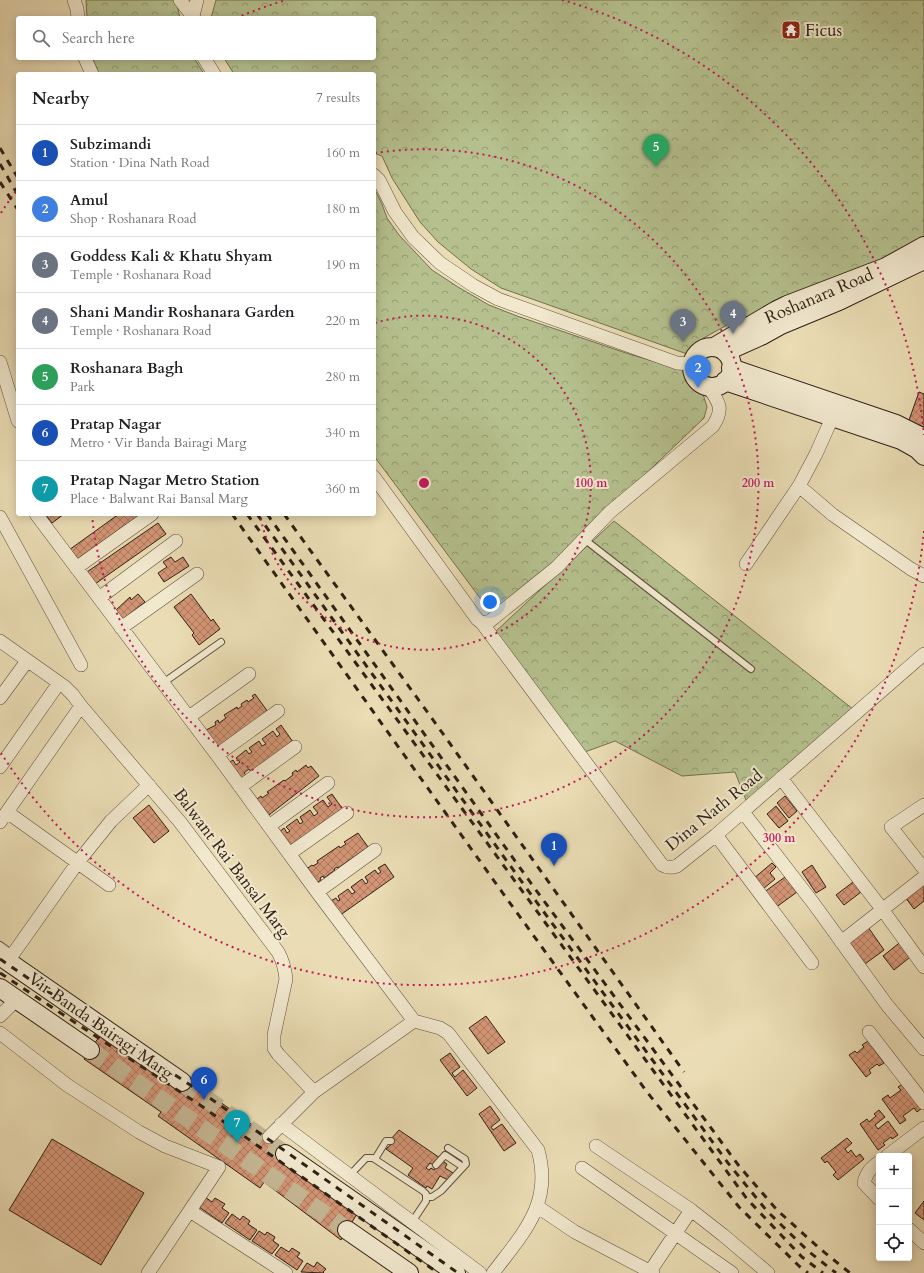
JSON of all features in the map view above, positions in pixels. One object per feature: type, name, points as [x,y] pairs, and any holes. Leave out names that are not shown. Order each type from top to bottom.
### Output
[{"type":"street","points":[[74,0],[78,16]]},
{"type":"street","points":[[180,0],[193,16]]},
{"type":"street","points":[[194,16],[197,0]]},
{"type":"street","points":[[86,60],[91,72]]},
{"type":"street","points":[[205,60],[213,72]]},
{"type":"street","points":[[376,177],[379,180],[395,212],[412,237],[440,263],[474,286],[498,299],[535,313],[677,363],[692,364]]},
{"type":"street","name":"Roshanara Road","points":[[724,362],[775,311],[886,267],[924,246]]},
{"type":"street","name":"Roshanara Road","points":[[724,362],[763,335],[781,325],[839,301],[924,260]]},
{"type":"street","points":[[376,480],[477,619],[482,623],[490,621],[557,567],[610,512],[713,426],[717,420],[720,404],[708,386],[695,377],[692,364],[695,357],[704,348],[724,362],[832,418],[901,440],[924,456]]},
{"type":"street","points":[[708,386],[715,386],[724,362]]},
{"type":"street","points":[[724,362],[896,424],[924,438]]},
{"type":"street","points":[[1,368],[16,415]]},
{"type":"street","points":[[746,564],[799,486],[816,454],[832,418]]},
{"type":"street","points":[[799,486],[833,515],[911,569],[924,576]]},
{"type":"street","points":[[37,516],[414,1021],[440,1028],[448,1033],[538,1150],[542,1164],[542,1184],[538,1207],[531,1221],[493,1273]]},
{"type":"street","points":[[76,568],[149,516]]},
{"type":"street","points":[[0,517],[81,665]]},
{"type":"street","points":[[99,598],[176,541]]},
{"type":"street","points":[[121,628],[197,574]]},
{"type":"street","name":"Dina Nath Road","points":[[482,623],[666,868],[677,866],[716,835],[924,654]]},
{"type":"street","name":"Balwant Rai Bansal Marg","points":[[0,641],[59,683],[73,695],[180,822],[280,957],[285,970],[286,979],[274,1035],[274,1048],[314,1092]]},
{"type":"street","points":[[0,698],[27,661]]},
{"type":"street","points":[[188,717],[249,674]]},
{"type":"street","points":[[0,767],[59,683]]},
{"type":"street","points":[[81,706],[4,817],[78,862],[109,885]]},
{"type":"street","points":[[217,755],[278,711]]},
{"type":"street","points":[[240,787],[295,747]]},
{"type":"street","points":[[781,778],[882,909],[924,967]]},
{"type":"street","points":[[269,826],[328,783]]},
{"type":"street","points":[[10,958],[78,862],[111,821],[149,785]]},
{"type":"street","points":[[924,805],[891,827],[924,869]]},
{"type":"street","points":[[743,812],[814,904],[889,1009],[924,1049]]},
{"type":"street","points":[[289,854],[347,813]]},
{"type":"street","points":[[716,835],[812,963]]},
{"type":"street","points":[[317,892],[375,850]]},
{"type":"street","points":[[841,942],[924,877]]},
{"type":"street","name":"Vir Banda Bairagi Marg","points":[[10,958],[64,1000],[182,1082]]},
{"type":"street","name":"Vir Banda Bairagi Marg","points":[[0,988],[9,1003],[90,1050]]},
{"type":"street","points":[[0,1016],[9,1003]]},
{"type":"street","points":[[268,1137],[314,1092],[414,1021]]},
{"type":"street","points":[[869,1032],[924,1103]]},
{"type":"street","points":[[0,1033],[67,1085],[144,1135],[219,1168],[148,1273]]},
{"type":"street","points":[[282,1124],[480,1273]]},
{"type":"street","points":[[891,1153],[924,1128]]},
{"type":"street","points":[[596,1146],[691,1210],[768,1273]]},
{"type":"street","points":[[285,1154],[456,1273]]},
{"type":"street","points":[[876,1164],[866,1175],[864,1183],[876,1196]]},
{"type":"street","points":[[582,1168],[732,1273]]},
{"type":"street","points":[[538,1207],[574,1232],[650,1272],[691,1210]]},
{"type":"street","points":[[190,1211],[286,1273]]},
{"type":"street","points":[[347,1230],[409,1273]]},
{"type":"street","points":[[912,1231],[924,1243]]},
{"type":"lane","points":[[584,539],[751,669]]},
{"type":"lane","points":[[163,683],[221,642]]},
{"type":"lane","points":[[0,945],[10,958]]},
{"type":"lane","points":[[46,980],[61,991],[64,1000]]},
{"type":"lane","points":[[375,1159],[386,1141],[391,1141]]},
{"type":"lane","points":[[427,1197],[432,1197],[441,1191],[466,1164],[465,1159],[448,1148]]},
{"type":"lane","points":[[436,1165],[445,1155],[463,1167]]},
{"type":"lane","points":[[350,1176],[366,1158],[369,1157],[375,1159],[423,1191],[427,1197]]},
{"type":"lane","points":[[412,1222],[426,1201],[427,1197]]},
{"type":"green space","points":[[86,0],[176,0],[180,16],[87,16]]},
{"type":"green space","points":[[216,0],[924,0],[924,239],[902,252],[853,270],[743,322],[727,325],[700,340],[690,355],[501,288],[471,269],[438,242],[420,222],[392,178],[382,156],[376,154],[376,72],[233,72],[225,60],[376,60],[376,16],[212,16]]},
{"type":"green space","points":[[94,60],[195,60],[203,72],[96,72]]},
{"type":"green space","points":[[376,192],[387,218],[399,235],[432,270],[458,287],[489,305],[517,316],[629,354],[683,370],[693,378],[703,394],[707,407],[704,418],[540,575],[492,614],[376,459]]},
{"type":"green space","points":[[614,521],[858,713],[751,813],[735,772],[682,776],[615,741],[582,753],[494,633]]},
{"type":"building","points":[[919,392],[924,394],[924,428],[908,423]]},
{"type":"building","points":[[47,516],[61,516],[52,523]]},
{"type":"building","points":[[116,516],[138,516],[76,560],[69,550]]},
{"type":"building","points":[[158,523],[166,534],[95,584],[87,572]]},
{"type":"building","points":[[171,557],[175,562],[183,557],[189,566],[164,582],[158,573],[167,567],[163,562]]},
{"type":"building","points":[[138,594],[145,602],[123,619],[116,610],[130,597],[131,600]]},
{"type":"building","points":[[191,594],[211,621],[213,619],[220,629],[199,645],[192,635],[194,633],[174,607]]},
{"type":"building","points":[[255,694],[268,712],[216,748],[204,731],[216,725],[215,722],[218,720],[219,723],[226,718],[224,715],[237,707],[238,709],[242,706],[241,704],[247,700],[248,702],[254,698],[252,696]]},
{"type":"building","points":[[281,725],[293,742],[251,772],[249,769],[244,773],[246,775],[239,781],[227,764],[233,760],[236,765],[240,762],[236,758],[246,750],[249,754],[252,752],[249,748],[259,741],[262,746],[266,744],[262,739],[273,731],[277,737],[280,734],[276,729]]},
{"type":"building","points":[[306,765],[308,768],[311,766],[319,776],[265,818],[253,802],[261,796],[262,798],[269,793],[267,792],[293,775],[292,773],[296,770],[297,772]]},
{"type":"building","points":[[332,794],[344,811],[291,849],[279,832],[284,828],[287,833],[290,831],[286,827],[297,819],[300,824],[303,822],[300,817],[310,810],[314,816],[318,813],[313,807],[323,800],[328,807],[332,804],[327,797]]},
{"type":"building","points":[[785,796],[797,811],[789,818],[777,803]]},
{"type":"building","points":[[149,805],[169,831],[154,843],[133,818]]},
{"type":"building","points":[[776,806],[788,821],[779,828],[767,814]]},
{"type":"building","points":[[358,833],[368,847],[338,868],[337,867],[334,869],[335,870],[324,878],[323,876],[320,878],[321,880],[315,884],[305,870],[318,863],[317,861],[339,846],[340,848],[346,844],[344,842]]},
{"type":"building","points":[[772,863],[776,867],[770,873],[775,879],[763,889],[753,879]]},
{"type":"building","points":[[385,864],[394,877],[339,916],[329,902],[336,898],[338,901],[340,900],[338,896],[348,889],[352,894],[355,892],[351,887],[362,879],[366,884],[368,882],[365,877],[375,870],[378,874],[381,872],[378,868]]},
{"type":"building","points":[[812,865],[826,887],[816,893],[802,872]]},
{"type":"building","points":[[785,877],[797,892],[775,908],[763,893]]},
{"type":"building","points":[[857,879],[865,889],[844,905],[836,895]]},
{"type":"building","points":[[924,881],[924,901],[914,909],[905,897]]},
{"type":"building","points":[[868,927],[884,950],[865,964],[848,940]]},
{"type":"building","points":[[903,940],[914,954],[894,970],[883,956]]},
{"type":"building","points":[[486,1016],[505,1042],[488,1054],[469,1028]]},
{"type":"building","points":[[101,1034],[185,1077],[286,1149],[360,1209],[341,1240],[264,1182],[260,1188],[158,1116],[161,1112],[84,1059]]},
{"type":"building","points":[[868,1041],[884,1063],[879,1066],[877,1064],[869,1070],[871,1073],[866,1077],[849,1055],[855,1051],[857,1053],[864,1047],[862,1045]]},
{"type":"building","points":[[450,1053],[460,1067],[452,1073],[455,1077],[463,1070],[477,1088],[467,1096],[440,1060]]},
{"type":"building","points":[[904,1083],[922,1108],[917,1112],[914,1108],[903,1116],[906,1120],[900,1124],[882,1099],[888,1095],[890,1098],[901,1090],[898,1087]]},
{"type":"building","points":[[490,1106],[500,1120],[491,1127],[493,1130],[502,1124],[516,1143],[504,1151],[479,1114]]},
{"type":"building","points":[[879,1110],[885,1117],[875,1125],[878,1129],[888,1121],[898,1135],[892,1139],[891,1137],[883,1143],[885,1145],[878,1150],[860,1124],[867,1119],[869,1122],[876,1116],[874,1114]]},
{"type":"building","points":[[399,1130],[440,1158],[435,1166],[430,1163],[426,1168],[429,1170],[431,1168],[434,1170],[441,1160],[447,1164],[445,1168],[453,1173],[448,1180],[440,1176],[432,1189],[427,1186],[426,1188],[408,1175],[413,1168],[386,1149],[394,1142],[391,1139]]},
{"type":"building","points":[[847,1138],[852,1143],[845,1149],[848,1153],[851,1150],[856,1157],[860,1154],[864,1159],[838,1180],[833,1175],[836,1172],[827,1161],[825,1163],[821,1158]]},
{"type":"building","points":[[52,1139],[144,1193],[101,1265],[9,1210]]},
{"type":"building","points":[[205,1197],[212,1202],[215,1198],[225,1204],[222,1208],[229,1213],[222,1223],[199,1207]]},
{"type":"building","points":[[924,1201],[924,1220],[915,1213]]},
{"type":"building","points":[[232,1214],[240,1220],[243,1216],[250,1221],[248,1224],[257,1230],[250,1240],[225,1223]]},
{"type":"building","points":[[259,1231],[265,1235],[267,1232],[275,1237],[273,1241],[279,1245],[272,1254],[252,1241]]},
{"type":"building","points":[[281,1247],[289,1252],[292,1248],[300,1253],[297,1257],[303,1261],[297,1270],[275,1255]]},
{"type":"building","points":[[317,1262],[326,1269],[323,1272],[324,1273],[301,1272],[307,1263],[314,1267]]},
{"type":"tunnel","points":[[90,1050],[347,1230]]},
{"type":"tunnel","points":[[182,1082],[285,1154]]},
{"type":"railway","points":[[0,148],[16,175]]},
{"type":"railway","points":[[0,164],[16,192]]},
{"type":"railway","points":[[0,182],[16,207]]},
{"type":"railway","points":[[233,516],[647,1092],[739,1207],[808,1273]]},
{"type":"railway","points":[[248,516],[747,1199],[802,1257],[823,1273]]},
{"type":"railway","points":[[258,516],[527,889],[728,1163],[767,1211],[808,1251],[836,1273]]},
{"type":"railway","points":[[268,516],[533,886],[739,1166],[777,1210],[819,1248],[850,1273]]},
{"type":"railway","points":[[285,516],[684,1072]]},
{"type":"railway","points":[[0,959],[207,1096],[458,1273]]},
{"type":"railway","points":[[0,973],[200,1105],[438,1273]]},
{"type":"place","name":"Ficus","points":[[791,30]]},
{"type":"place","name":"Roshanara Bagh","points":[[656,167]]},
{"type":"place","name":"Shani Mandir Roshanara Garden","points":[[733,334]]},
{"type":"place","name":"Goddess Kali & Khatu Shyam","points":[[683,342]]},
{"type":"place","name":"Amul","points":[[698,388]]},
{"type":"place","name":"Subzimandi","points":[[554,866]]},
{"type":"place","name":"Pratap Nagar","points":[[204,1100]]},
{"type":"place","name":"Pratap Nagar Metro Station","points":[[237,1143]]}]
